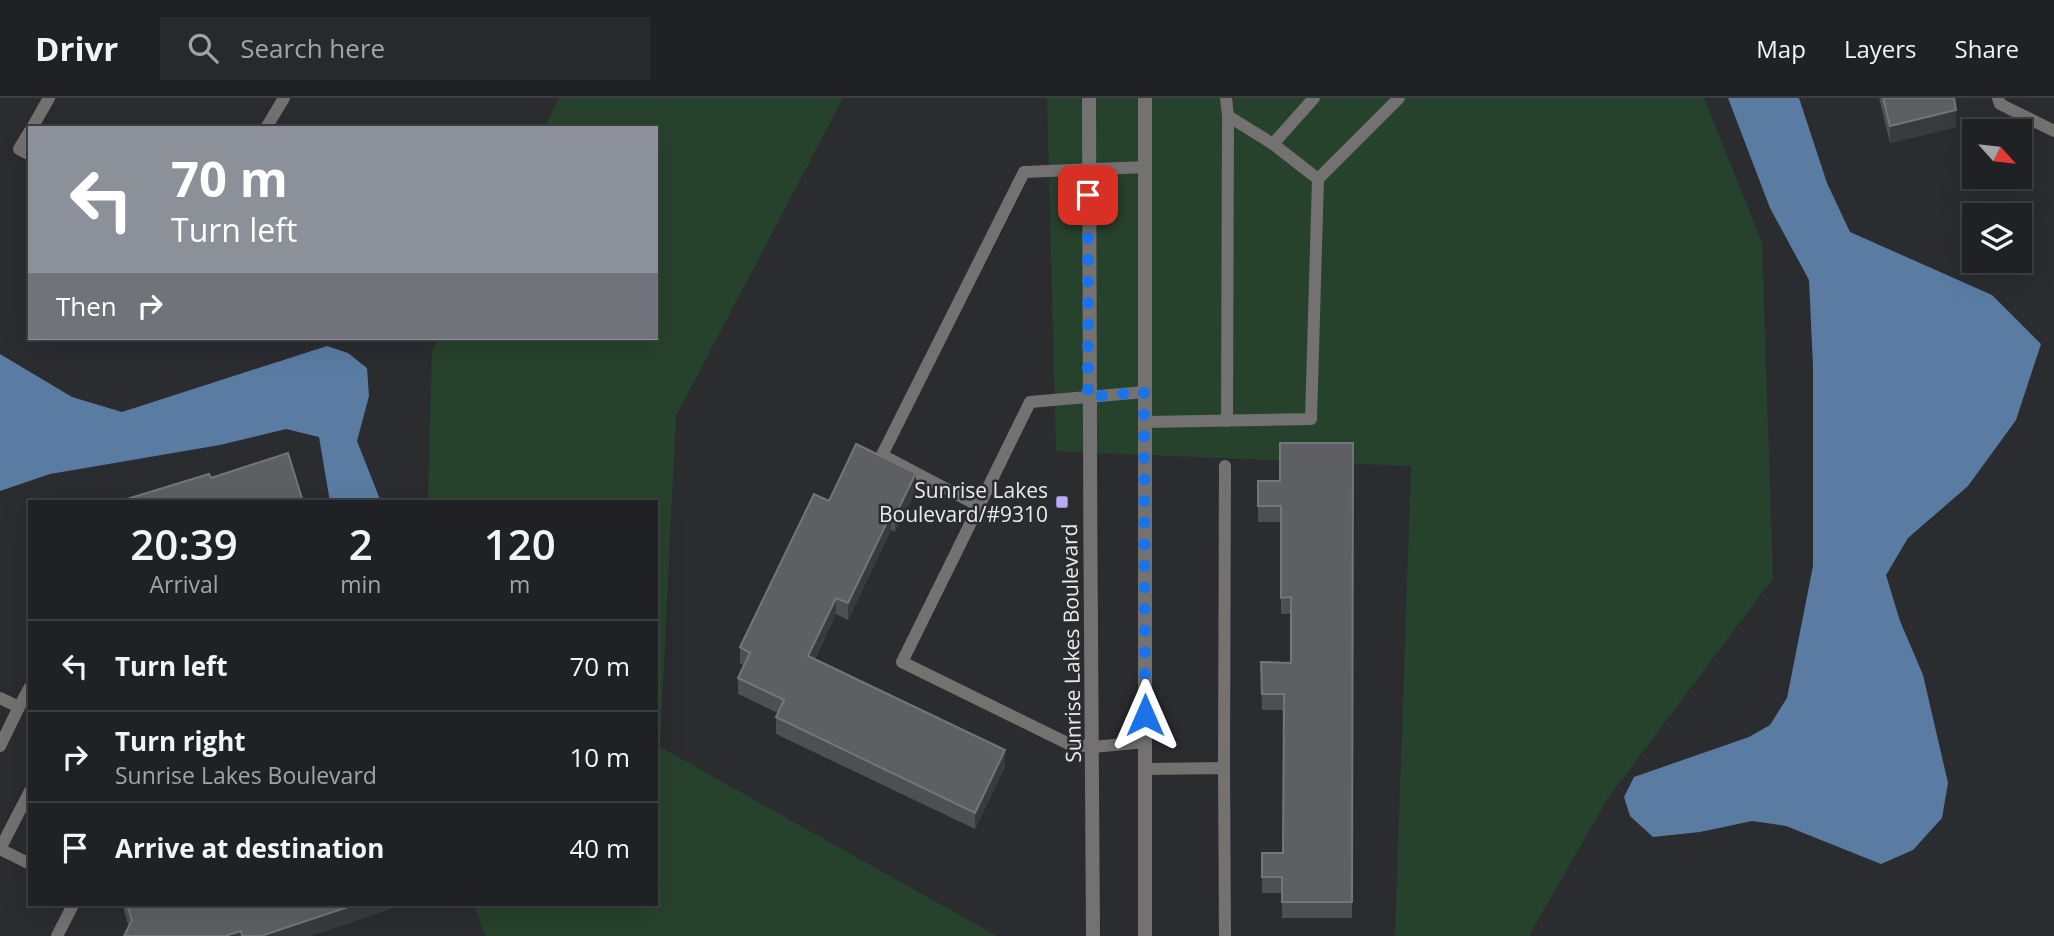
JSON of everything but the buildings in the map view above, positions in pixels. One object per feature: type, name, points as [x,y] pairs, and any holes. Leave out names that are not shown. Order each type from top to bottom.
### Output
[{"type":"street","name":"Sunrise Lakes Boulevard","points":[[1089,98],[1088,397],[1093,936]]},
{"type":"street","points":[[1145,98],[1145,936]]},
{"type":"lane","points":[[33,126],[49,98]]},
{"type":"lane","points":[[267,126],[284,98]]},
{"type":"lane","points":[[1226,98],[1227,421]]},
{"type":"lane","points":[[1273,144],[1314,98]]},
{"type":"lane","points":[[1145,422],[1311,419],[1318,179],[1399,98]]},
{"type":"lane","points":[[1998,98],[2000,104],[2054,131]]},
{"type":"lane","points":[[1228,116],[1273,144],[1318,179]]},
{"type":"lane","points":[[28,134],[19,149],[28,154]]},
{"type":"lane","points":[[979,506],[882,454],[1024,172],[1145,167]]},
{"type":"lane","points":[[1144,392],[1030,402],[902,662],[1069,744],[1093,747],[1145,742]]},
{"type":"lane","points":[[1225,466],[1225,936]]},
{"type":"lane","points":[[0,746],[28,691]]},
{"type":"lane","points":[[0,698],[19,707]]},
{"type":"lane","points":[[1144,769],[1224,768]]},
{"type":"lane","points":[[28,795],[0,849],[28,863]]},
{"type":"lane","points":[[57,936],[72,906]]},
{"type":"green space","points":[[559,98],[843,98],[676,416],[660,747],[997,936],[485,936],[474,906],[658,906],[658,500],[428,500],[432,351],[438,340],[658,340],[658,126],[545,126]]},
{"type":"green space","points":[[1047,98],[1704,98],[1762,242],[1773,578],[1608,798],[1529,936],[1395,936],[1411,466],[1056,451]]},
{"type":"water","points":[[1728,98],[1799,98],[1827,183],[1850,232],[1992,295],[2041,344],[2016,420],[1968,486],[1908,538],[1886,575],[1900,621],[1923,675],[1948,783],[1942,818],[1913,850],[1881,864],[1786,826],[1752,821],[1700,832],[1653,837],[1630,816],[1624,797],[1634,777],[1749,737],[1770,725],[1787,698],[1813,566],[1813,366],[1809,280],[1770,208]]},
{"type":"water","points":[[327,346],[348,353],[367,368],[369,396],[357,441],[380,500],[330,500],[319,437],[286,429],[220,445],[50,474],[0,491],[0,354],[72,397],[122,412]]},
{"type":"place","name":"Sunrise Lakes Boulevard/#9310","points":[[1062,502]]},
{"type":"route","points":[[1088,195],[1088,397],[1144,392],[1145,715]]}]
